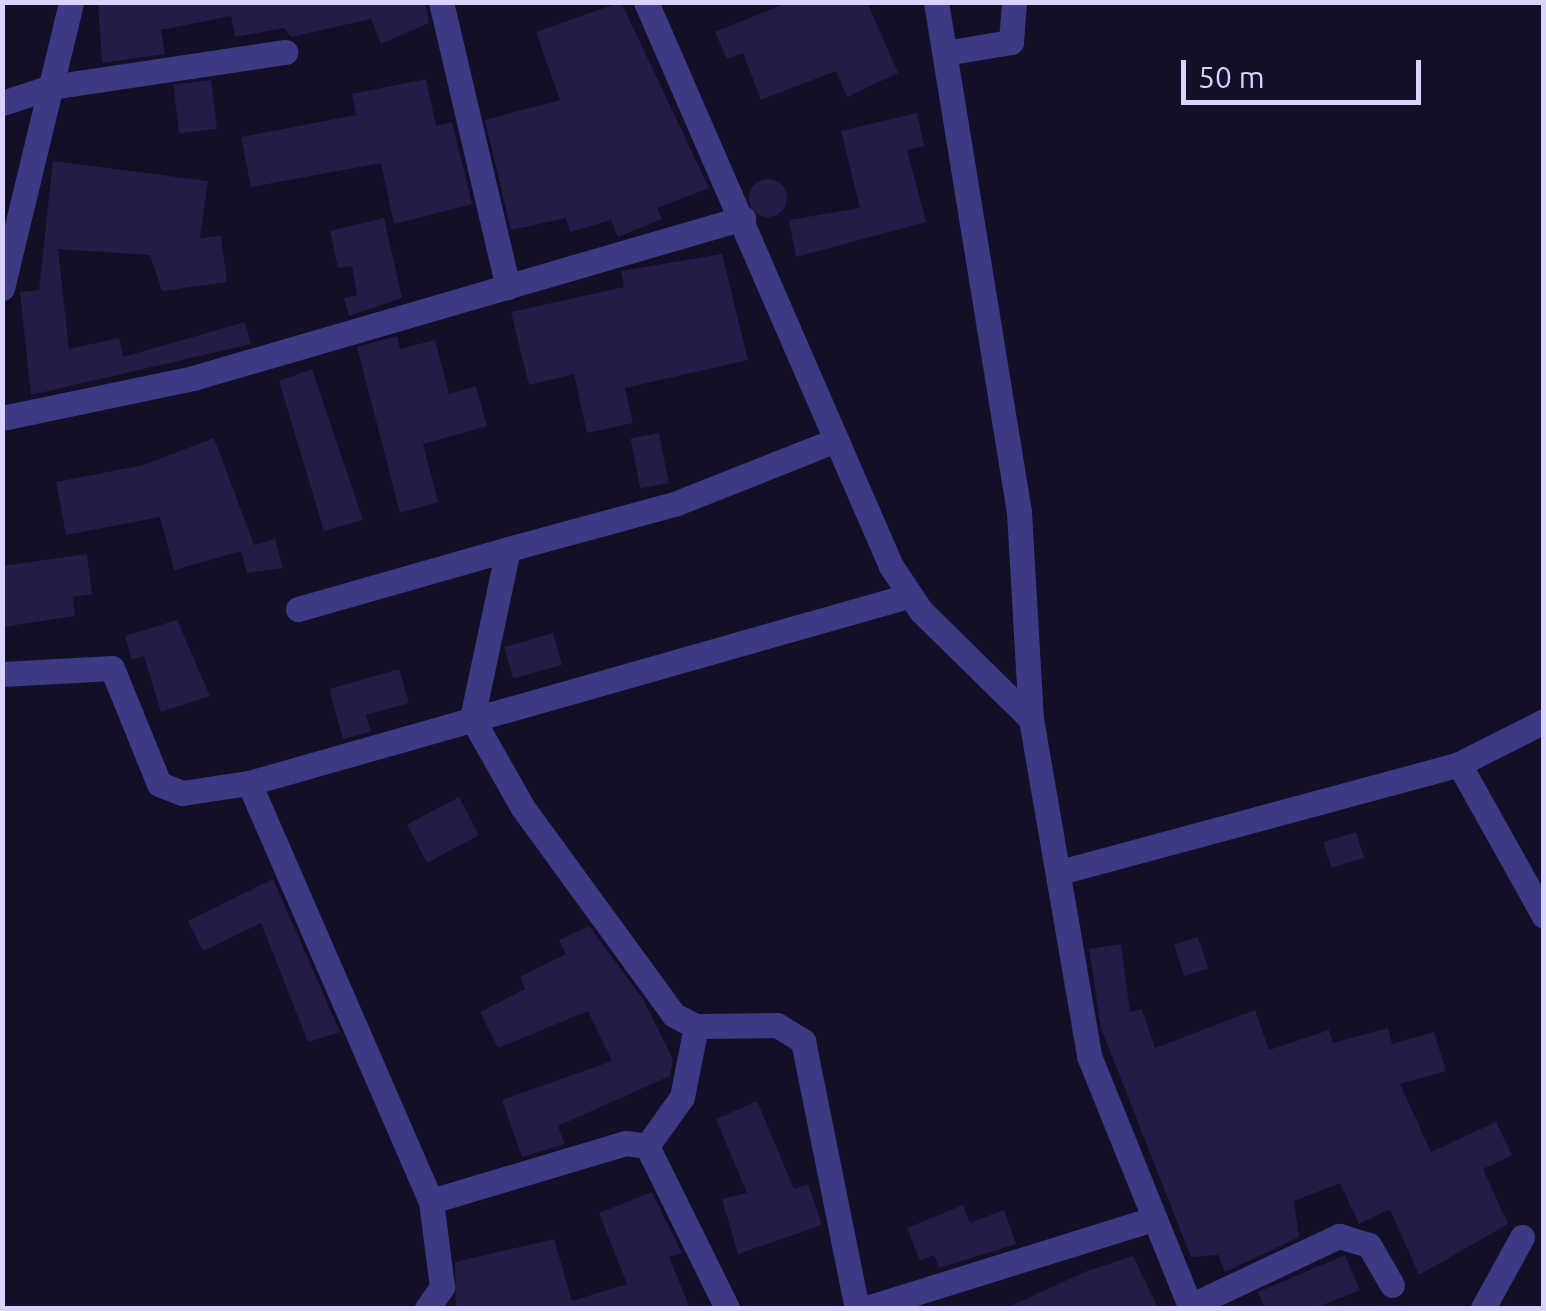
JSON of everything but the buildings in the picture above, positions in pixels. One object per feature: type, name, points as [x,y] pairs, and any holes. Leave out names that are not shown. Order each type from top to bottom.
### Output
[{"type":"street","points":[[2,288],[71,2]]},
{"type":"street","points":[[441,2],[508,287]]},
{"type":"street","points":[[646,2],[908,596],[1031,719]]},
{"type":"street","points":[[936,2],[1019,512],[1031,719],[1089,1056],[1152,1219],[1191,1307],[1338,1236],[1369,1245],[1392,1285]]},
{"type":"street","points":[[945,53],[1012,42],[1014,2]]},
{"type":"street","points":[[2,104],[51,88],[285,52]]},
{"type":"street","points":[[2,418],[193,378],[743,218]]},
{"type":"street","points":[[298,609],[674,504],[836,440]]},
{"type":"street","points":[[508,549],[472,718],[523,808],[652,990],[696,1026],[777,1025],[803,1042],[857,1308]]},
{"type":"street","points":[[2,674],[106,665],[159,784],[182,793],[249,783],[908,596]]},
{"type":"street","points":[[1060,872],[1459,764],[1544,721]]},
{"type":"street","points":[[1459,764],[1544,916]]},
{"type":"street","points":[[249,783],[431,1201],[442,1287],[427,1308]]},
{"type":"street","points":[[647,1146],[686,1088],[696,1026]]},
{"type":"street","points":[[431,1201],[626,1143],[647,1146]]},
{"type":"street","points":[[647,1146],[727,1308]]},
{"type":"street","points":[[868,1308],[1152,1219]]},
{"type":"street","points":[[1483,1308],[1522,1237]]}]
